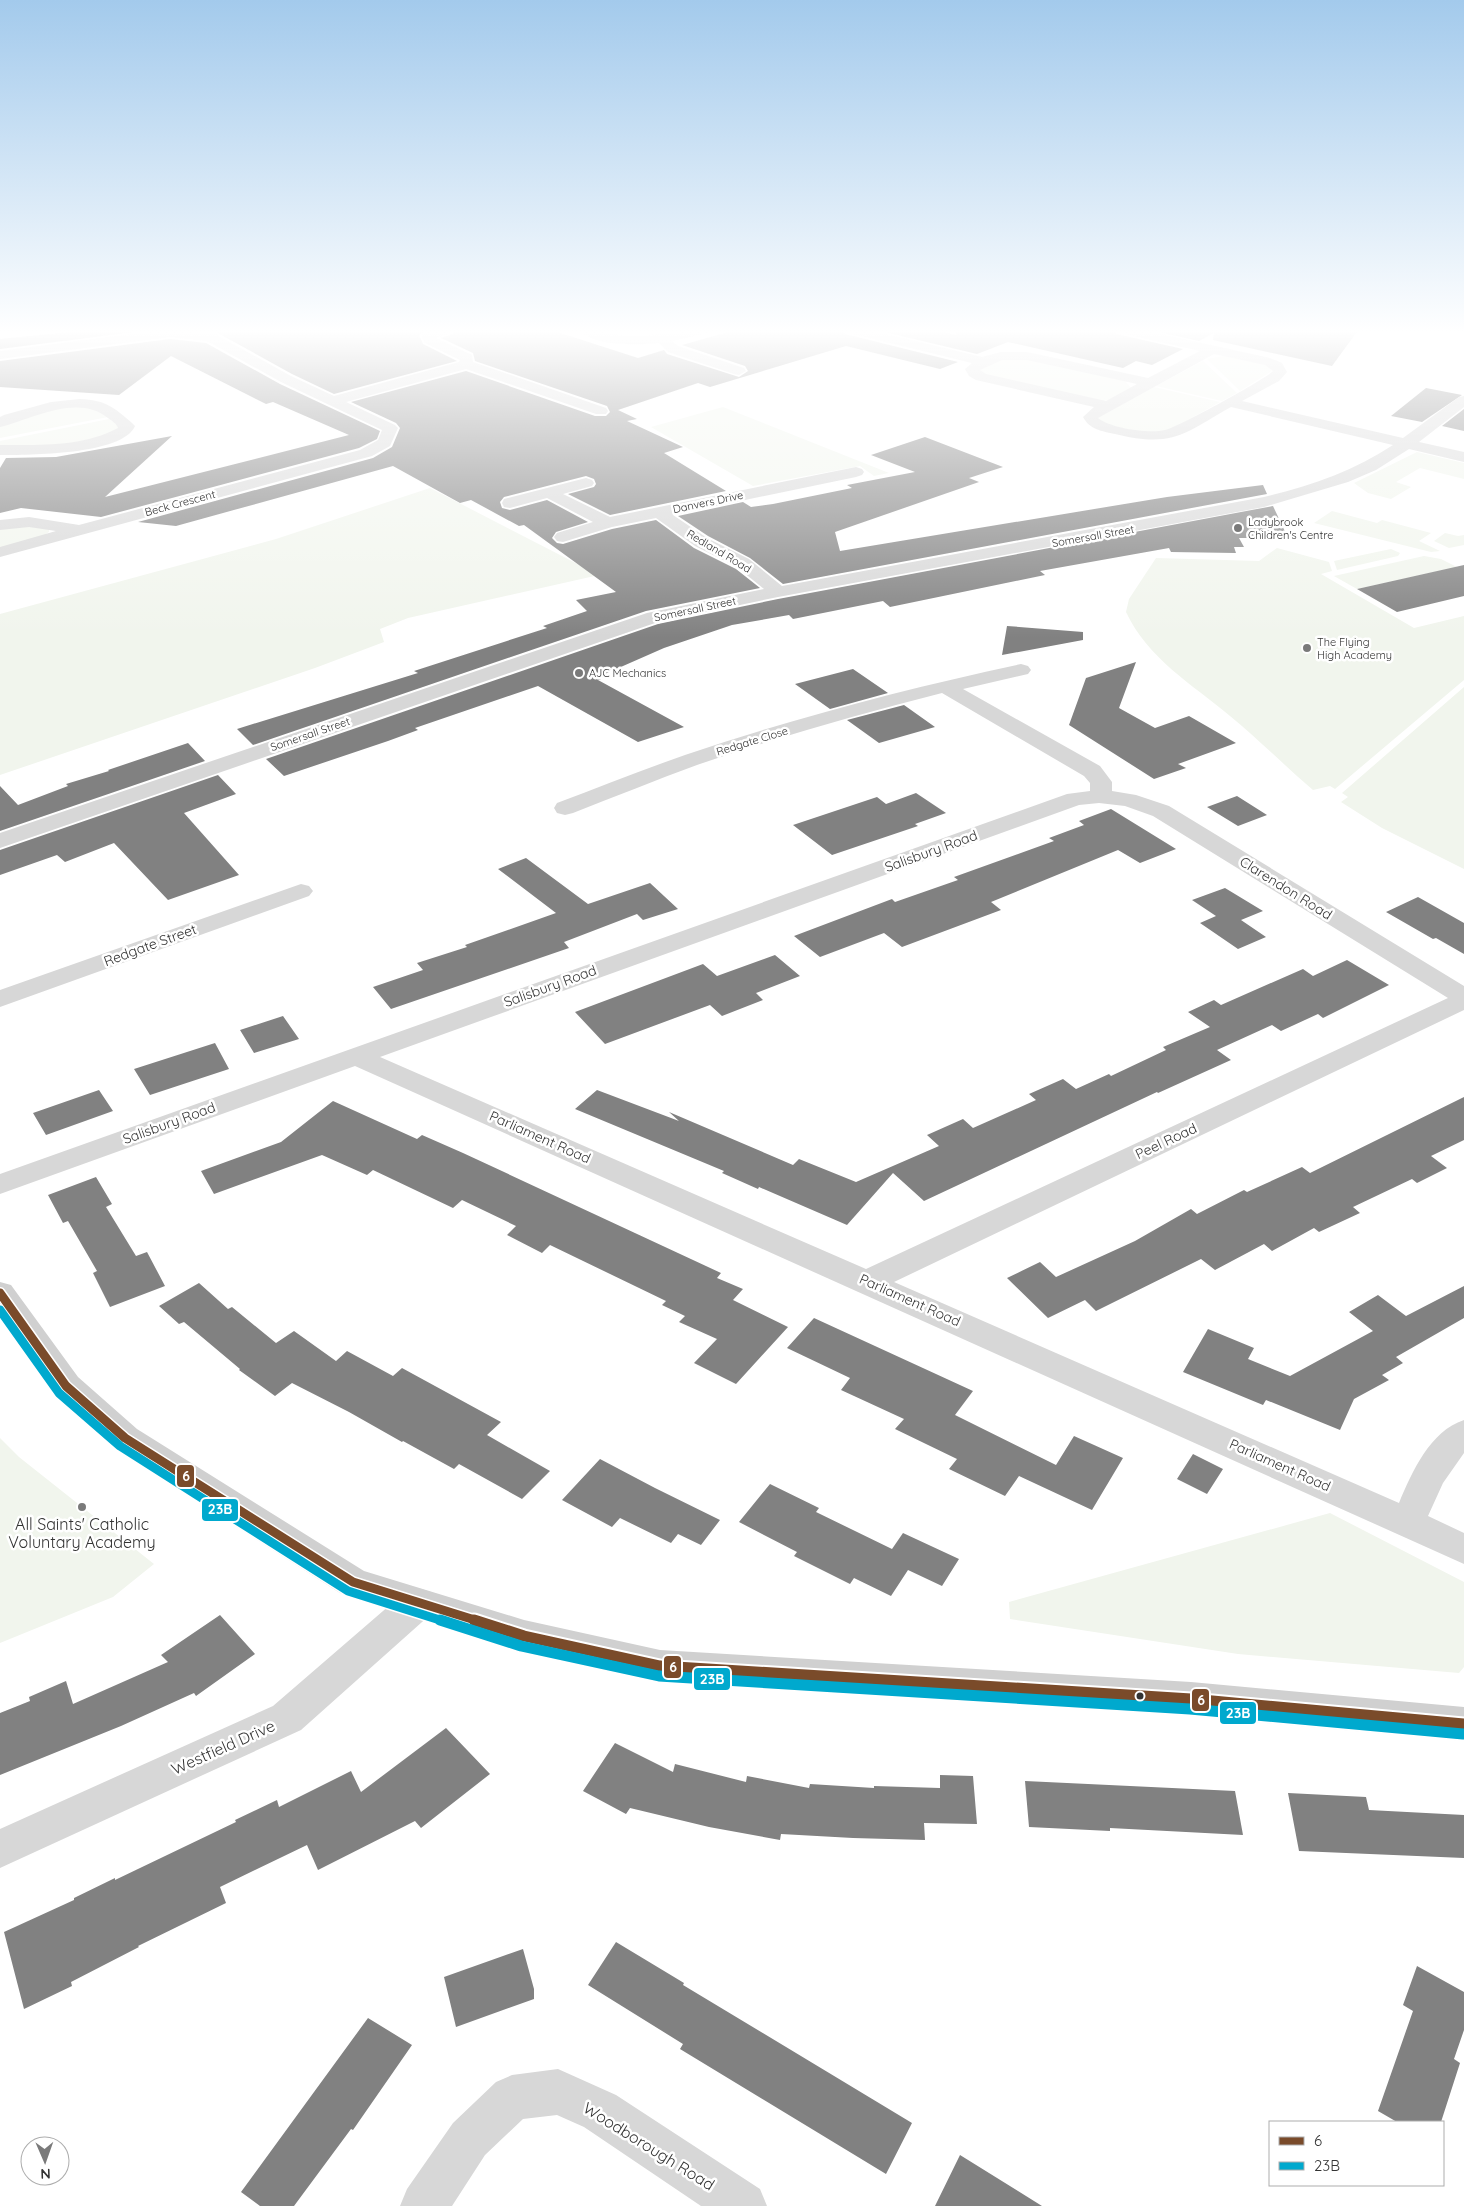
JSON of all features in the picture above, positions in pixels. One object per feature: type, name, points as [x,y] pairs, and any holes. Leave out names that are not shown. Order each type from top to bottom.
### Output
[{"type":"street","points":[[0,450],[53,449],[106,440],[123,432]]},
{"type":"street","name":"Beck Crescent","points":[[0,552],[366,453],[385,443],[389,432]]},
{"type":"street","points":[[1126,432],[1158,436],[1175,432]]},
{"type":"street","points":[[1355,432],[1464,457]]},
{"type":"street","name":"Somersall Street","points":[[0,841],[627,624],[778,592],[1146,526],[1273,500],[1327,485],[1359,472],[1406,444],[1422,432]]},
{"type":"street","name":"Danvers Drive","points":[[563,536],[608,522],[856,472]]},
{"type":"street","points":[[807,481],[826,494]]},
{"type":"street","points":[[510,503],[586,483]]},
{"type":"street","points":[[549,494],[608,522]]},
{"type":"street","name":"Redland Road","points":[[658,512],[701,542],[743,563],[778,592]]},
{"type":"street","name":"Beck Crescent","points":[[0,525],[29,522],[79,531]]},
{"type":"street","name":"Redgate Close","points":[[565,808],[709,754],[944,686],[1021,670]]},
{"type":"street","points":[[944,686],[1092,771],[1101,782],[1101,795]]},
{"type":"street","name":"Clarendon Road","points":[[1101,795],[1130,798],[1161,811],[1464,999]]},
{"type":"street","name":"Salisbury Road","points":[[0,1184],[1075,799],[1101,795]]},
{"type":"street","name":"Redgate Street","points":[[0,998],[301,891]]},
{"type":"street","name":"Peel Road","points":[[868,1281],[1464,999]]},
{"type":"street","name":"Parliament Road","points":[[355,1056],[868,1281],[1408,1522],[1464,1549]]},
{"type":"street","points":[[0,1293],[66,1386],[125,1438],[353,1582],[524,1636],[660,1666],[1191,1699],[1464,1724]]},
{"type":"street","points":[[1408,1522],[1424,1483],[1444,1454],[1464,1433]]},
{"type":"street","name":"Westfield Drive","points":[[0,1849],[287,1718],[418,1603]]},
{"type":"street","name":"Woodborough Road","points":[[424,2206],[469,2139],[512,2098],[558,2092],[600,2111],[743,2206]]},
{"type":"shaded area","points":[[0,432],[31,432],[0,438]]},
{"type":"shaded area","points":[[45,432],[117,432],[57,446],[0,447],[0,441]]},
{"type":"shaded area","points":[[660,432],[786,432],[889,473],[874,476],[860,466],[753,486]]},
{"type":"shaded area","points":[[1140,432],[1167,432],[1165,433],[1149,434]]},
{"type":"shaded area","points":[[1417,452],[1464,463],[1464,479],[1420,468],[1396,482],[1411,487],[1391,499],[1368,493],[1354,483]]},
{"type":"shaded area","points":[[430,488],[599,575],[408,618],[380,629],[384,642],[315,668],[0,775],[0,614],[276,539]]},
{"type":"shaded area","points":[[1332,511],[1377,523],[1382,520],[1431,533],[1419,541],[1440,551],[1431,552],[1314,523]]},
{"type":"shaded area","points":[[19,524],[49,529],[49,532],[43,536],[0,548],[0,528]]},
{"type":"shaded area","points":[[1445,533],[1458,536],[1464,535],[1464,545],[1449,548],[1434,541]]},
{"type":"shaded area","points":[[1277,548],[1329,562],[1332,571],[1321,574],[1414,628],[1464,616],[1464,680],[1335,789],[1330,786],[1313,790],[1241,725],[1172,670],[1146,644],[1126,612],[1129,599],[1156,558],[1259,561]]},
{"type":"shaded area","points":[[1391,549],[1400,553],[1398,556],[1337,570],[1334,561]]},
{"type":"shaded area","points":[[1424,556],[1441,559],[1457,567],[1357,589],[1334,576]]},
{"type":"shaded area","points":[[1464,687],[1464,869],[1382,828],[1341,802],[1348,797],[1342,793]]},
{"type":"shaded area","points":[[0,1438],[19,1457],[154,1564],[113,1597],[0,1643]]},
{"type":"shaded area","points":[[1330,1513],[1464,1582],[1464,1667],[1459,1673],[1238,1654],[1010,1619],[1009,1602]]},
{"type":"building","points":[[342,432],[380,432],[377,439],[359,448],[101,517],[21,508],[0,513],[0,468],[6,458],[56,457],[172,436],[105,497],[349,435]]},
{"type":"building","points":[[398,432],[651,432],[683,447],[664,453],[726,491],[610,515],[568,494],[594,487],[596,484],[594,479],[586,476],[504,497],[500,502],[502,508],[510,510],[547,500],[588,522],[556,532],[552,538],[557,543],[563,544],[612,529],[656,520],[694,548],[736,569],[760,588],[646,611],[253,745],[237,729],[418,673],[414,671],[547,628],[543,626],[587,611],[576,600],[616,592],[524,525],[519,526],[471,500],[460,503],[393,466],[176,526],[138,522],[373,458],[392,447]]},
{"type":"building","points":[[925,437],[1003,467],[969,478],[979,482],[835,532],[840,551],[1167,497],[1263,485],[1267,494],[783,584],[750,558],[708,536],[678,516],[743,502],[751,507],[773,504],[852,488],[847,485],[915,472],[871,455]]},
{"type":"building","points":[[1273,506],[1288,538],[1239,538],[1244,547],[1234,547],[1236,553],[1171,552],[1169,548],[1040,571],[1045,575],[890,607],[883,601],[793,619],[789,615],[732,625],[664,648],[598,677],[601,679],[598,680],[684,727],[638,742],[538,686],[415,728],[418,730],[388,741],[284,776],[266,759],[658,624],[778,599]]},
{"type":"building","points":[[1464,565],[1464,596],[1397,612],[1357,589]]},
{"type":"building","points":[[1007,626],[1083,632],[1083,640],[1002,655]]},
{"type":"building","points":[[1136,662],[1119,708],[1155,728],[1189,716],[1236,743],[1178,764],[1186,768],[1154,779],[1069,725],[1086,678]]},
{"type":"building","points":[[853,669],[888,693],[830,709],[795,684]]},
{"type":"building","points":[[904,705],[935,727],[879,743],[847,720]]},
{"type":"building","points":[[188,743],[205,761],[0,831],[0,786],[18,805],[68,786],[66,784]]},
{"type":"building","points":[[218,775],[236,794],[184,813],[239,875],[168,900],[114,843],[65,862],[57,855],[0,875],[0,850]]},
{"type":"building","points":[[916,793],[946,813],[915,824],[918,826],[832,855],[793,825],[877,797],[886,804]]},
{"type":"building","points":[[1237,796],[1267,815],[1238,826],[1207,807]]},
{"type":"building","points":[[1111,809],[1176,849],[1140,863],[1118,850],[991,902],[1001,910],[902,947],[884,933],[820,957],[794,936],[892,899],[895,902],[958,880],[954,877],[1054,841],[1049,838],[1084,825],[1079,821]]},
{"type":"building","points":[[526,858],[588,904],[650,883],[678,909],[643,920],[637,914],[564,942],[569,948],[391,1009],[373,987],[423,970],[417,963],[467,947],[465,945],[556,913],[498,869]]},
{"type":"building","points":[[1225,888],[1263,911],[1241,920],[1266,937],[1238,949],[1200,923],[1216,916],[1192,900]]},
{"type":"building","points":[[1418,897],[1464,923],[1464,954],[1386,912]]},
{"type":"building","points":[[775,955],[800,976],[756,993],[763,1000],[722,1016],[710,1005],[605,1044],[575,1012],[703,964],[717,976]]},
{"type":"building","points":[[1347,960],[1389,985],[1323,1018],[1318,1014],[1281,1031],[1272,1025],[1217,1050],[1231,1060],[1157,1092],[924,1201],[893,1173],[847,1225],[759,1187],[758,1189],[722,1173],[724,1171],[575,1109],[597,1090],[679,1121],[669,1112],[793,1165],[799,1159],[856,1182],[939,1146],[927,1135],[963,1119],[973,1128],[1036,1100],[1029,1094],[1063,1079],[1076,1089],[1109,1074],[1111,1076],[1166,1050],[1163,1047],[1210,1027],[1188,1012],[1214,1000],[1221,1005],[1303,969],[1313,976]]},
{"type":"building","points":[[283,1016],[299,1039],[254,1053],[240,1030]]},
{"type":"building","points":[[215,1043],[229,1069],[150,1095],[134,1069]]},
{"type":"building","points":[[99,1090],[113,1111],[46,1135],[33,1113]]},
{"type":"building","points":[[1464,1097],[1464,1140],[1431,1156],[1447,1168],[1417,1183],[1412,1179],[1353,1207],[1360,1213],[1319,1232],[1314,1228],[1272,1251],[1264,1244],[1215,1270],[1201,1259],[1096,1311],[1085,1300],[1048,1318],[1007,1278],[1040,1262],[1056,1277],[1135,1241],[1191,1209],[1197,1214],[1244,1190],[1247,1192],[1302,1167],[1310,1173]]},
{"type":"building","points":[[333,1101],[417,1139],[422,1135],[463,1153],[721,1273],[717,1278],[743,1289],[733,1300],[788,1327],[736,1384],[694,1363],[717,1339],[679,1322],[685,1316],[662,1305],[666,1301],[550,1245],[542,1253],[507,1235],[516,1226],[462,1200],[453,1208],[373,1170],[367,1175],[322,1155],[214,1194],[201,1171],[281,1142]]},
{"type":"building","points":[[96,1177],[112,1204],[106,1207],[136,1256],[147,1252],[165,1286],[110,1307],[93,1273],[97,1271],[68,1221],[63,1223],[48,1195]]},
{"type":"building","points":[[199,1283],[228,1309],[232,1307],[276,1343],[294,1331],[336,1361],[347,1351],[393,1376],[402,1368],[501,1422],[487,1435],[550,1471],[522,1499],[459,1464],[454,1469],[292,1383],[275,1396],[239,1370],[184,1322],[179,1324],[159,1306]]},
{"type":"building","points":[[1464,1286],[1464,1318],[1396,1357],[1403,1363],[1382,1375],[1389,1380],[1354,1399],[1340,1430],[1266,1400],[1263,1405],[1183,1372],[1208,1329],[1254,1348],[1248,1359],[1290,1376],[1373,1331],[1349,1312],[1378,1295],[1406,1316]]},
{"type":"building","points":[[814,1318],[973,1391],[955,1415],[1056,1465],[1074,1436],[1123,1458],[1092,1510],[1019,1476],[1005,1496],[949,1469],[957,1459],[895,1429],[904,1419],[841,1390],[850,1378],[787,1348]]},
{"type":"building","points":[[1193,1454],[1223,1469],[1207,1494],[1177,1479]]},
{"type":"building","points":[[600,1459],[720,1520],[701,1545],[678,1534],[671,1543],[620,1518],[612,1527],[562,1500]]},
{"type":"building","points":[[770,1484],[819,1508],[816,1512],[892,1549],[903,1533],[959,1559],[942,1586],[908,1570],[891,1596],[854,1578],[850,1584],[794,1556],[797,1552],[739,1522]]},
{"type":"building","points":[[220,1615],[255,1654],[196,1696],[194,1693],[121,1726],[0,1775],[0,1713],[30,1701],[29,1697],[66,1681],[73,1704],[168,1662],[161,1655]]},
{"type":"building","points":[[446,1728],[490,1774],[421,1828],[415,1821],[318,1870],[307,1845],[220,1887],[226,1903],[138,1946],[71,1982],[72,1986],[24,2009],[4,1932],[236,1822],[235,1820],[277,1800],[279,1807],[351,1771],[361,1792]]},
{"type":"building","points":[[615,1743],[673,1772],[675,1764],[746,1782],[747,1776],[809,1788],[810,1784],[874,1788],[874,1786],[940,1788],[940,1775],[973,1776],[977,1824],[924,1823],[925,1840],[781,1834],[780,1840],[709,1827],[630,1808],[626,1814],[583,1791]]},
{"type":"building","points":[[1025,1781],[1235,1791],[1243,1835],[1110,1828],[1110,1831],[1029,1827]]},
{"type":"building","points":[[1288,1793],[1366,1797],[1369,1810],[1464,1815],[1464,1858],[1299,1851]]},
{"type":"building","points":[[616,1942],[684,1983],[683,1985],[912,2123],[886,2174],[680,2049],[683,2044],[588,1985]]},
{"type":"building","points":[[523,1949],[534,1989],[534,1999],[456,2027],[444,1977]]},
{"type":"building","points":[[1417,1966],[1464,1992],[1464,2030],[1454,2059],[1460,2063],[1441,2121],[1395,2121],[1378,2111],[1413,2011],[1403,2005]]},
{"type":"building","points":[[368,2018],[412,2045],[353,2130],[351,2129],[294,2206],[260,2206],[241,2192]]},
{"type":"building","points":[[960,2155],[1042,2206],[935,2206]]},
{"type":"transit line","name":"6","points":[[0,1293],[66,1386],[125,1438],[353,1582],[524,1636],[660,1666],[1191,1699],[1464,1724]]},
{"type":"transit line","name":"23B","points":[[0,1310],[59,1393],[120,1446],[348,1591],[521,1646],[659,1676],[1190,1709],[1463,1734]]},
{"type":"place","name":"Ladybrook Children's Centre","points":[[1238,528]]},
{"type":"place","name":"The Flying High Academy","points":[[1307,648]]},
{"type":"place","name":"AJC Mechanics","points":[[579,673]]},
{"type":"place","name":"All Saints' Catholic Voluntary Academy","points":[[82,1507]]}]
